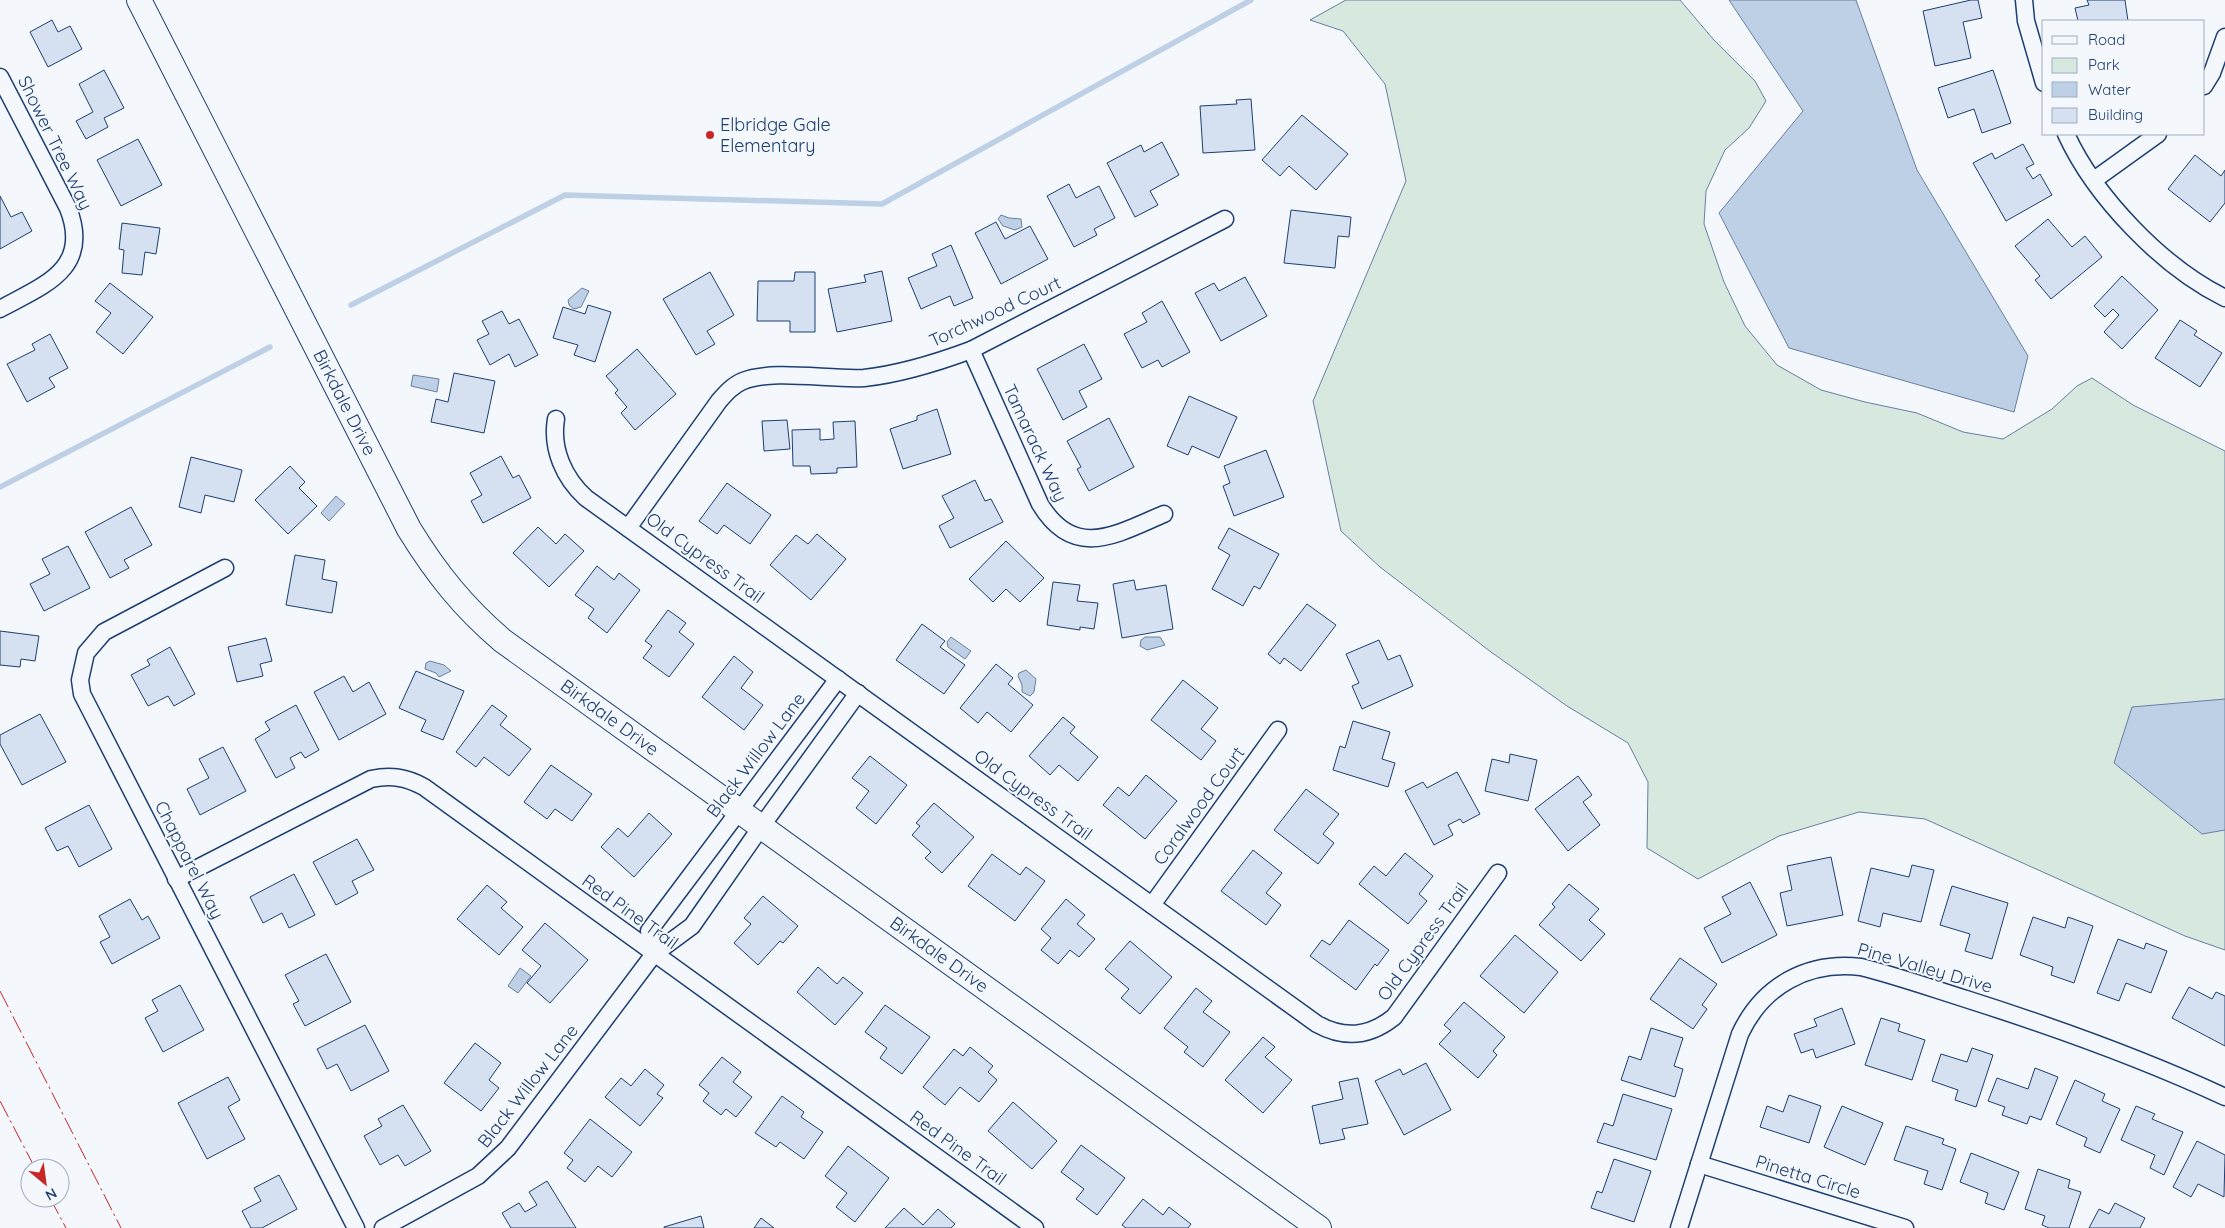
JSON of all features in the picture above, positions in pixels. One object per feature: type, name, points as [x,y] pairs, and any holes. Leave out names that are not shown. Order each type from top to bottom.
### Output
[{"type":"street","name":"Birkdale Drive","points":[[139,0],[409,529],[432,566],[474,615],[502,640],[1319,1228]]},
{"type":"street","points":[[2024,0],[2026,21],[2042,76]]},
{"type":"street","points":[[2205,84],[2212,73],[2225,37]]},
{"type":"street","name":"Shower Tree Way","points":[[0,77],[68,208],[74,234],[73,247],[68,261],[51,282],[0,309]]},
{"type":"street","points":[[2067,135],[2094,180],[2123,216],[2145,239],[2181,269],[2225,298]]},
{"type":"street","points":[[2094,180],[2157,135]]},
{"type":"street","name":"Torchwood Court","points":[[628,528],[719,401],[729,390],[741,382],[768,376],[864,378],[934,364],[971,350],[1225,219]]},
{"type":"street","name":"Tamarack Way","points":[[971,350],[1040,504],[1056,526],[1082,538],[1096,539],[1109,537],[1164,514]]},
{"type":"street","name":"Old Cypress Trail","points":[[556,419],[554,433],[561,463],[571,482],[586,498],[1317,1024],[1329,1030],[1356,1035],[1383,1026],[1394,1017],[1498,873]]},
{"type":"street","name":"Chapparel Way","points":[[225,568],[104,632],[86,653],[80,680],[82,694],[356,1228]]},
{"type":"street","name":"Black Willow Lane","points":[[654,954],[649,931],[838,679]]},
{"type":"street","name":"Black Willow Lane","points":[[383,1228],[455,1191],[478,1176],[499,1158],[654,954],[692,926],[858,693]]},
{"type":"street","name":"Coralwood Court","points":[[1152,905],[1278,730]]},
{"type":"street","name":"Red Pine Trail","points":[[176,879],[371,779],[398,777],[424,787],[1035,1228]]},
{"type":"street","name":"Pine Valley Drive","points":[[1679,1228],[1740,1034],[1753,1010],[1772,991],[1795,976],[1808,971],[1834,966],[1854,966],[1874,970],[2097,1043],[2185,1078],[2225,1097]]},
{"type":"street","name":"Pinetta Circle","points":[[1699,1164],[1905,1228]]},
{"type":"green space","points":[[1346,0],[1680,0],[1713,39],[1755,81],[1766,101],[1749,128],[1725,150],[1706,191],[1704,224],[1724,282],[1745,326],[1777,365],[1821,390],[1917,413],[1963,432],[2003,439],[2052,409],[2077,386],[2092,378],[2133,405],[2225,451],[2225,950],[2185,936],[1925,819],[1859,812],[1779,836],[1698,879],[1647,848],[1648,782],[1628,743],[1567,706],[1491,652],[1380,567],[1341,531],[1313,401],[1406,181],[1385,84],[1343,31],[1310,20]]},
{"type":"water","points":[[1729,0],[1856,0],[1917,170],[2028,356],[2014,412],[1789,348],[1719,213],[1803,111]]},
{"type":"water","points":[[1001,215],[1021,219],[1022,227],[1015,230],[1003,226],[998,219]]},
{"type":"water","points":[[582,288],[589,291],[581,307],[574,309],[569,305],[568,300]]},
{"type":"water","points":[[413,375],[439,379],[437,392],[411,386]]},
{"type":"water","points":[[336,496],[345,504],[329,521],[321,513]]},
{"type":"water","points":[[951,637],[971,651],[965,659],[948,647],[947,642]]},
{"type":"water","points":[[1145,637],[1160,637],[1165,645],[1147,650],[1140,646],[1141,640]]},
{"type":"water","points":[[430,661],[444,665],[451,671],[439,677],[436,673],[425,669],[426,663]]},
{"type":"water","points":[[1026,670],[1036,679],[1034,692],[1030,696],[1022,692],[1022,685],[1018,676],[1019,673]]},
{"type":"water","points":[[2225,699],[2225,830],[2202,834],[2114,763],[2132,707]]},
{"type":"water","points":[[520,968],[531,976],[518,993],[508,986]]},
{"type":"building","points":[[1978,0],[1982,18],[1963,22],[1971,58],[1935,66],[1923,11]]},
{"type":"building","points":[[2087,0],[2125,0],[2128,20],[2078,20],[2075,8],[2089,5]]},
{"type":"building","points":[[52,20],[58,32],[70,26],[82,49],[48,67],[30,32]]},
{"type":"building","points":[[104,70],[124,108],[104,118],[108,127],[86,139],[76,121],[93,112],[79,84]]},
{"type":"building","points":[[1993,70],[2011,123],[1982,133],[1974,109],[1948,118],[1938,88]]},
{"type":"building","points":[[1251,99],[1255,150],[1203,153],[1200,106],[1237,104],[1236,100]]},
{"type":"building","points":[[1302,115],[1348,154],[1316,190],[1289,166],[1280,176],[1262,160]]},
{"type":"building","points":[[138,139],[162,185],[121,206],[97,160]]},
{"type":"building","points":[[1162,142],[1179,175],[1150,191],[1158,205],[1135,217],[1107,163],[1141,145],[1144,152]]},
{"type":"building","points":[[2023,144],[2034,164],[2026,168],[2033,179],[2040,174],[2052,195],[2006,221],[1973,163],[1992,153],[1995,159]]},
{"type":"building","points":[[2195,155],[2221,176],[2225,170],[2225,203],[2210,222],[2168,189]]},
{"type":"building","points":[[1069,184],[1076,198],[1099,186],[1115,218],[1094,229],[1097,235],[1074,247],[1047,196]]},
{"type":"building","points":[[0,196],[11,217],[22,212],[32,231],[0,249]]},
{"type":"building","points":[[1291,210],[1351,217],[1349,237],[1338,236],[1335,268],[1284,263]]},
{"type":"building","points":[[2048,219],[2072,247],[2085,236],[2102,257],[2051,299],[2035,280],[2040,276],[2015,246]]},
{"type":"building","points":[[996,222],[1005,239],[1030,226],[1048,259],[1001,284],[975,233]]},
{"type":"building","points":[[122,223],[160,228],[156,254],[145,252],[142,275],[122,273],[124,250],[119,249]]},
{"type":"building","points":[[951,245],[973,298],[954,306],[950,296],[921,309],[908,278],[937,266],[932,254]]},
{"type":"building","points":[[882,271],[892,321],[837,332],[828,289],[866,282],[864,275]]},
{"type":"building","points":[[710,272],[734,315],[707,331],[715,344],[696,355],[663,299]]},
{"type":"building","points":[[795,272],[815,272],[815,332],[790,332],[790,321],[757,321],[758,281],[794,281]]},
{"type":"building","points":[[2122,276],[2158,310],[2122,349],[2104,332],[2119,315],[2113,309],[2105,317],[2094,306]]},
{"type":"building","points":[[1245,277],[1267,316],[1221,341],[1195,293],[1214,283],[1219,291]]},
{"type":"building","points":[[110,283],[153,317],[123,354],[96,332],[111,313],[95,301]]},
{"type":"building","points":[[1162,301],[1190,352],[1162,367],[1158,360],[1142,368],[1124,334],[1147,322],[1142,313]]},
{"type":"building","points":[[588,305],[611,312],[595,362],[574,355],[578,345],[553,338],[563,307],[585,314]]},
{"type":"building","points":[[502,311],[509,324],[519,319],[538,355],[515,367],[509,354],[490,365],[477,340],[489,334],[482,321]]},
{"type":"building","points":[[2180,320],[2197,331],[2194,335],[2222,353],[2200,387],[2155,358]]},
{"type":"building","points":[[50,334],[68,368],[49,378],[55,387],[27,402],[7,364],[35,350],[32,344]]},
{"type":"building","points":[[1084,344],[1102,379],[1079,391],[1087,407],[1063,420],[1037,369]]},
{"type":"building","points":[[637,349],[676,394],[635,430],[621,413],[627,407],[615,393],[618,390],[606,376]]},
{"type":"building","points":[[454,373],[495,381],[484,433],[431,422],[436,399],[448,402]]},
{"type":"building","points":[[1189,396],[1237,417],[1219,458],[1192,446],[1188,455],[1167,446]]},
{"type":"building","points":[[937,409],[951,454],[903,469],[890,429],[917,420],[917,416]]},
{"type":"building","points":[[1109,418],[1134,467],[1089,491],[1077,469],[1081,467],[1067,441]]},
{"type":"building","points":[[787,420],[790,449],[764,451],[762,421]]},
{"type":"building","points":[[855,421],[857,467],[837,468],[837,473],[811,474],[810,466],[793,466],[792,430],[820,429],[820,440],[834,439],[833,422]]},
{"type":"building","points":[[1266,450],[1284,497],[1234,516],[1223,486],[1230,483],[1224,466]]},
{"type":"building","points":[[501,456],[513,478],[519,475],[531,498],[483,523],[471,501],[482,495],[470,473]]},
{"type":"building","points":[[191,457],[242,470],[234,502],[205,495],[201,513],[179,507]]},
{"type":"building","points":[[290,466],[305,482],[299,488],[317,506],[288,534],[255,500]]},
{"type":"building","points":[[975,480],[985,501],[991,499],[1003,522],[950,548],[939,526],[954,518],[942,496]]},
{"type":"building","points":[[727,483],[771,515],[750,544],[724,525],[717,534],[699,521]]},
{"type":"building","points":[[131,507],[152,545],[124,560],[129,568],[110,578],[85,532]]},
{"type":"building","points":[[538,527],[556,544],[565,534],[584,551],[549,587],[513,553]]},
{"type":"building","points":[[1229,528],[1279,554],[1260,589],[1254,586],[1243,606],[1212,589],[1230,555],[1218,548]]},
{"type":"building","points":[[817,534],[846,559],[811,600],[770,565],[796,535],[808,544]]},
{"type":"building","points":[[1006,541],[1044,578],[1020,602],[1006,589],[993,602],[969,579]]},
{"type":"building","points":[[68,546],[90,588],[44,611],[30,584],[50,574],[42,559]]},
{"type":"building","points":[[295,555],[325,560],[322,579],[337,582],[332,613],[286,605]]},
{"type":"building","points":[[597,566],[614,580],[619,573],[640,590],[607,633],[588,618],[594,609],[575,595]]},
{"type":"building","points":[[1134,580],[1136,590],[1166,585],[1173,629],[1122,638],[1113,584]]},
{"type":"building","points":[[1053,582],[1080,585],[1077,601],[1098,603],[1094,629],[1080,627],[1080,630],[1047,625]]},
{"type":"building","points":[[1307,604],[1336,625],[1301,671],[1284,658],[1280,664],[1268,654]]},
{"type":"building","points":[[668,610],[686,623],[679,632],[694,644],[669,677],[643,658],[652,646],[645,641]]},
{"type":"building","points":[[922,624],[945,641],[940,647],[965,665],[944,694],[896,660]]},
{"type":"building","points":[[0,631],[39,636],[35,661],[21,659],[20,667],[0,665]]},
{"type":"building","points":[[266,638],[272,661],[260,664],[263,676],[237,682],[228,647]]},
{"type":"building","points":[[1379,640],[1388,660],[1400,655],[1413,686],[1362,709],[1352,686],[1359,683],[1346,654]]},
{"type":"building","points":[[170,647],[195,694],[174,706],[168,696],[148,706],[131,675],[150,665],[147,660]]},
{"type":"building","points":[[734,656],[753,672],[741,688],[763,705],[744,730],[702,697]]},
{"type":"building","points":[[996,664],[1013,678],[1008,684],[1033,705],[1011,732],[987,712],[978,723],[960,708]]},
{"type":"building","points":[[416,671],[464,691],[443,740],[421,731],[426,720],[399,708]]},
{"type":"building","points":[[344,676],[353,692],[369,682],[386,714],[339,740],[314,692]]},
{"type":"building","points":[[1183,680],[1218,708],[1201,729],[1216,741],[1201,760],[1151,720]]},
{"type":"building","points":[[296,705],[319,750],[305,758],[301,752],[290,758],[295,768],[276,778],[255,739],[270,730],[265,722]]},
{"type":"building","points":[[492,705],[507,716],[500,725],[531,749],[509,776],[484,757],[476,767],[456,752]]},
{"type":"building","points":[[40,714],[66,762],[22,785],[0,744],[0,735]]},
{"type":"building","points":[[1063,717],[1075,727],[1070,733],[1098,757],[1078,781],[1059,765],[1050,775],[1029,756]]},
{"type":"building","points":[[1353,721],[1390,732],[1382,759],[1395,763],[1388,787],[1333,770],[1340,746],[1345,748]]},
{"type":"building","points":[[223,747],[246,791],[200,815],[187,789],[209,778],[199,759]]},
{"type":"building","points":[[1510,754],[1537,760],[1528,801],[1485,791],[1492,759],[1509,763]]},
{"type":"building","points":[[870,756],[907,785],[876,824],[856,808],[869,791],[852,778]]},
{"type":"building","points":[[551,765],[592,794],[572,821],[555,809],[547,819],[524,802]]},
{"type":"building","points":[[1457,772],[1480,814],[1463,823],[1460,819],[1448,825],[1453,835],[1434,845],[1405,791],[1423,782],[1427,788]]},
{"type":"building","points":[[1146,775],[1177,801],[1145,839],[1103,805],[1118,787],[1129,796]]},
{"type":"building","points":[[1578,776],[1592,795],[1583,802],[1600,825],[1568,851],[1535,809]]},
{"type":"building","points":[[1306,789],[1339,814],[1323,834],[1334,843],[1318,864],[1274,830]]},
{"type":"building","points":[[934,803],[974,837],[942,873],[925,858],[931,852],[912,835],[920,826],[916,823]]},
{"type":"building","points":[[89,805],[112,849],[79,867],[68,846],[57,851],[45,828]]},
{"type":"building","points":[[649,813],[672,834],[634,877],[601,847],[618,828],[628,837]]},
{"type":"building","points":[[357,839],[374,870],[352,881],[358,893],[336,905],[313,862]]},
{"type":"building","points":[[1253,850],[1282,873],[1266,893],[1281,905],[1266,925],[1221,891]]},
{"type":"building","points":[[1405,853],[1433,876],[1419,894],[1427,901],[1408,924],[1359,884],[1374,866],[1386,876]]},
{"type":"building","points":[[992,854],[1020,875],[1026,867],[1045,881],[1015,921],[968,886]]},
{"type":"building","points":[[1831,857],[1843,915],[1787,926],[1780,893],[1792,890],[1787,866]]},
{"type":"building","points":[[1912,865],[1934,870],[1921,922],[1883,913],[1880,927],[1858,921],[1871,868],[1909,877]]},
{"type":"building","points":[[294,874],[315,915],[289,928],[282,913],[263,923],[250,897]]},
{"type":"building","points":[[1750,882],[1777,935],[1722,963],[1704,928],[1731,914],[1722,897]]},
{"type":"building","points":[[1569,884],[1599,909],[1589,920],[1605,934],[1581,961],[1539,925],[1555,907],[1552,904]]},
{"type":"building","points":[[487,885],[507,902],[501,908],[523,927],[499,955],[457,919]]},
{"type":"building","points":[[1952,886],[2008,903],[1992,959],[1965,951],[1970,934],[1940,925]]},
{"type":"building","points":[[763,896],[798,926],[783,943],[780,941],[758,965],[734,943],[751,924],[744,918]]},
{"type":"building","points":[[130,899],[142,920],[148,916],[160,938],[112,964],[100,942],[110,937],[99,916]]},
{"type":"building","points":[[1066,899],[1085,915],[1077,924],[1095,939],[1079,957],[1070,950],[1058,964],[1041,950],[1051,938],[1041,929]]},
{"type":"building","points":[[2033,917],[2065,928],[2068,917],[2093,926],[2074,983],[2051,975],[2053,967],[2020,955]]},
{"type":"building","points":[[1349,920],[1389,950],[1377,966],[1375,964],[1356,990],[1310,956],[1322,940],[1330,945]]},
{"type":"building","points":[[545,923],[588,960],[550,1003],[527,983],[541,966],[522,950]]},
{"type":"building","points":[[1515,935],[1558,972],[1524,1013],[1480,976]]},
{"type":"building","points":[[2118,939],[2144,949],[2146,943],[2167,951],[2151,993],[2126,983],[2119,1001],[2097,993]]},
{"type":"building","points":[[1130,941],[1172,977],[1140,1014],[1121,998],[1129,989],[1105,969]]},
{"type":"building","points":[[326,954],[351,1002],[305,1026],[293,1004],[299,1001],[285,975]]},
{"type":"building","points":[[1680,958],[1717,984],[1702,1005],[1707,1009],[1693,1029],[1650,999]]},
{"type":"building","points":[[818,967],[837,984],[843,977],[863,993],[835,1025],[797,992]]},
{"type":"building","points":[[180,985],[204,1030],[163,1052],[145,1018],[158,1011],[152,1000]]},
{"type":"building","points":[[2189,987],[2212,999],[2216,992],[2225,996],[2225,1046],[2172,1018]]},
{"type":"building","points":[[1196,988],[1212,1001],[1203,1012],[1230,1032],[1203,1067],[1184,1052],[1188,1047],[1164,1028]]},
{"type":"building","points":[[1464,1002],[1505,1037],[1493,1051],[1497,1055],[1478,1078],[1439,1044],[1451,1031],[1444,1025]]},
{"type":"building","points":[[885,1005],[930,1037],[902,1074],[880,1058],[887,1048],[865,1032]]},
{"type":"building","points":[[1842,1008],[1855,1044],[1816,1058],[1813,1049],[1801,1053],[1794,1034],[1817,1026],[1814,1019]]},
{"type":"building","points":[[1881,1018],[1900,1024],[1898,1031],[1925,1040],[1912,1080],[1865,1065]]},
{"type":"building","points":[[365,1025],[389,1071],[351,1091],[337,1064],[327,1069],[317,1049]]},
{"type":"building","points":[[1651,1028],[1683,1038],[1674,1066],[1683,1069],[1675,1097],[1621,1080],[1629,1056],[1641,1060]]},
{"type":"building","points":[[1263,1037],[1275,1047],[1265,1057],[1292,1080],[1263,1113],[1225,1080]]},
{"type":"building","points":[[475,1043],[501,1063],[489,1080],[499,1088],[481,1111],[444,1083]]},
{"type":"building","points":[[970,1047],[993,1066],[988,1072],[997,1080],[979,1102],[960,1087],[945,1105],[923,1087],[954,1049],[963,1056]]},
{"type":"building","points":[[1972,1048],[1993,1055],[1976,1107],[1955,1100],[1958,1090],[1932,1081],[1941,1054],[1967,1062]]},
{"type":"building","points":[[722,1057],[741,1072],[733,1082],[752,1097],[736,1117],[726,1109],[721,1115],[703,1101],[709,1093],[699,1085]]},
{"type":"building","points":[[1426,1063],[1451,1110],[1404,1135],[1375,1081],[1400,1069],[1403,1075]]},
{"type":"building","points":[[2035,1068],[2058,1077],[2041,1120],[2030,1116],[2027,1124],[2002,1115],[2005,1107],[1988,1101],[1997,1078],[2028,1089]]},
{"type":"building","points":[[645,1069],[664,1085],[657,1094],[663,1098],[640,1126],[605,1097],[621,1078],[631,1086]]},
{"type":"building","points":[[228,1077],[240,1100],[228,1107],[245,1139],[207,1159],[178,1103]]},
{"type":"building","points":[[1358,1078],[1368,1124],[1342,1129],[1345,1139],[1320,1144],[1312,1106],[1343,1099],[1339,1082]]},
{"type":"building","points":[[2075,1080],[2105,1094],[2102,1101],[2120,1109],[2100,1153],[2084,1146],[2087,1138],[2056,1124]]},
{"type":"building","points":[[1623,1094],[1672,1109],[1656,1160],[1597,1142],[1604,1123],[1613,1126]]},
{"type":"building","points":[[1789,1095],[1821,1106],[1809,1143],[1760,1127],[1767,1106],[1783,1112]]},
{"type":"building","points":[[782,1096],[804,1112],[801,1117],[823,1132],[804,1159],[780,1142],[776,1147],[755,1133]]},
{"type":"building","points":[[1013,1102],[1057,1141],[1032,1169],[988,1131]]},
{"type":"building","points":[[403,1105],[431,1151],[405,1166],[398,1155],[380,1165],[364,1136],[382,1126],[378,1119]]},
{"type":"building","points":[[1842,1106],[1883,1123],[1865,1165],[1824,1147]]},
{"type":"building","points":[[2136,1106],[2155,1114],[2152,1119],[2183,1132],[2164,1175],[2150,1168],[2155,1155],[2121,1140]]},
{"type":"building","points":[[590,1119],[632,1152],[612,1177],[598,1166],[585,1182],[567,1168],[573,1160],[564,1153]]},
{"type":"building","points":[[1906,1126],[1944,1139],[1942,1144],[1956,1149],[1942,1190],[1924,1184],[1928,1171],[1894,1160]]},
{"type":"building","points":[[2197,1141],[2225,1155],[2224,1197],[2198,1184],[2191,1197],[2173,1187]]},
{"type":"building","points":[[1081,1145],[1125,1178],[1097,1215],[1076,1199],[1084,1189],[1061,1172]]},
{"type":"building","points":[[848,1146],[889,1178],[855,1222],[836,1207],[847,1193],[825,1176]]},
{"type":"building","points":[[1971,1153],[2019,1172],[2004,1210],[1985,1203],[1988,1193],[1960,1182]]},
{"type":"building","points":[[1614,1159],[1651,1171],[1634,1222],[1591,1208],[1597,1191],[1602,1193]]},
{"type":"building","points":[[2038,1169],[2070,1180],[2068,1188],[2081,1192],[2069,1228],[2049,1228],[2042,1225],[2045,1216],[2025,1209]]},
{"type":"building","points":[[279,1175],[297,1209],[262,1228],[251,1228],[242,1211],[261,1201],[254,1188]]},
{"type":"building","points":[[547,1181],[576,1228],[511,1228],[502,1213],[519,1203],[525,1212],[537,1205],[529,1192]]},
{"type":"building","points":[[1143,1199],[1163,1215],[1169,1207],[1191,1224],[1188,1228],[1126,1228],[1122,1225]]},
{"type":"building","points":[[2115,1203],[2145,1218],[2140,1228],[2089,1228],[2099,1209],[2109,1214]]},
{"type":"building","points":[[904,1208],[923,1225],[938,1209],[955,1224],[951,1228],[885,1228]]},
{"type":"building","points":[[701,1216],[704,1228],[664,1228],[664,1227]]},
{"type":"building","points":[[761,1218],[774,1228],[754,1228]]},
{"type":"waterway","points":[[351,305],[565,195],[882,204],[1251,0]]},
{"type":"waterway","points":[[0,487],[270,347]]},
{"type":"power","points":[[0,991],[121,1228]]},
{"type":"power","points":[[0,1101],[30,1158]]},
{"type":"power","points":[[55,1208],[66,1228]]},
{"type":"place","name":"Elbridge Gale Elementary","points":[[710,135]]}]
